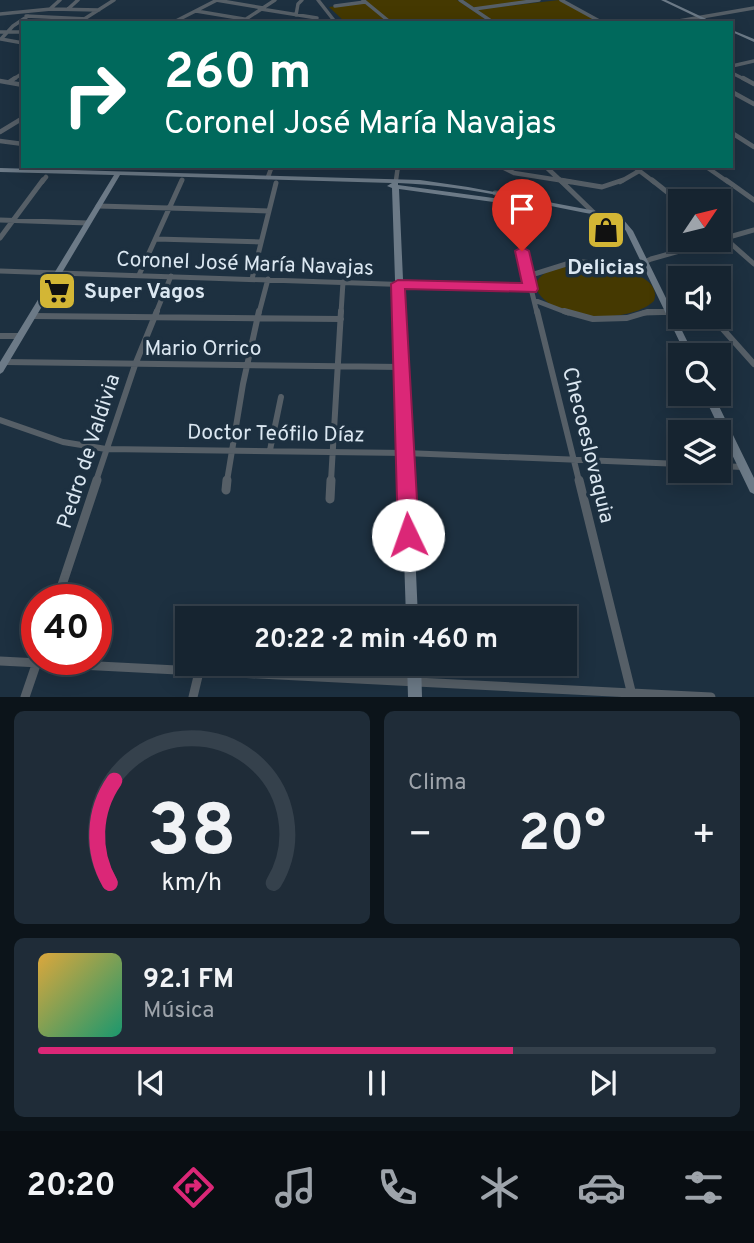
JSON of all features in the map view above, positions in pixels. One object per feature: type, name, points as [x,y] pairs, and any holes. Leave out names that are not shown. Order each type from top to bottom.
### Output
[{"type":"street","points":[[50,9],[60,0]]},
{"type":"street","points":[[68,9],[78,0]]},
{"type":"street","points":[[82,21],[114,0]]},
{"type":"street","points":[[178,21],[218,0],[317,18]]},
{"type":"street","points":[[243,21],[275,0]]},
{"type":"street","points":[[296,15],[298,4],[302,0]]},
{"type":"street","points":[[318,0],[334,21]]},
{"type":"street","points":[[460,0],[491,21]]},
{"type":"street","points":[[474,9],[539,0]]},
{"type":"street","points":[[561,0],[599,21]]},
{"type":"street","points":[[663,0],[709,21]]},
{"type":"street","points":[[335,6],[364,1],[389,21]]},
{"type":"street","points":[[678,21],[754,8]]},
{"type":"street","points":[[0,14],[50,9],[99,10]]},
{"type":"street","points":[[315,21],[325,10]]},
{"type":"street","points":[[22,21],[36,11]]},
{"type":"street","points":[[198,11],[257,21]]},
{"type":"street","points":[[19,14],[87,19]]},
{"type":"street","points":[[21,22],[1,39],[21,43]]},
{"type":"street","points":[[733,31],[754,41]]},
{"type":"street","points":[[0,32],[21,32]]},
{"type":"street","points":[[733,66],[754,61]]},
{"type":"street","points":[[9,82],[21,73]]},
{"type":"street","points":[[733,74],[754,84]]},
{"type":"street","points":[[0,81],[21,85]]},
{"type":"street","points":[[733,93],[754,104]]},
{"type":"street","points":[[0,132],[21,121]]},
{"type":"street","points":[[733,134],[754,146]]},
{"type":"street","points":[[0,141],[21,144]]},
{"type":"street","points":[[53,172],[58,168]]},
{"type":"street","points":[[268,177],[271,168]]},
{"type":"street","points":[[398,168],[395,183],[398,284],[411,606]]},
{"type":"street","points":[[504,168],[514,173],[563,183],[609,186],[639,171]]},
{"type":"street","points":[[547,168],[593,211]]},
{"type":"street","points":[[635,168],[668,194]]},
{"type":"street","points":[[708,168],[754,200]]},
{"type":"street","points":[[0,170],[182,180],[395,183],[510,202],[593,211],[615,217],[629,231],[668,311]]},
{"type":"street","points":[[0,176],[268,177],[395,183],[534,197]]},
{"type":"street","points":[[2,366],[117,176]]},
{"type":"street","points":[[0,238],[46,177]]},
{"type":"street","points":[[139,275],[182,180]]},
{"type":"street","points":[[252,279],[276,183]]},
{"type":"street","points":[[495,192],[540,205]]},
{"type":"street","name":"Checoeslovaquia","points":[[510,202],[632,695]]},
{"type":"street","points":[[98,206],[269,211]]},
{"type":"street","points":[[0,220],[88,223]]},
{"type":"street","points":[[732,236],[754,230]]},
{"type":"street","points":[[156,239],[261,242]]},
{"type":"street","points":[[732,247],[754,264]]},
{"type":"street","points":[[528,276],[576,261],[597,262],[628,269],[677,252]]},
{"type":"street","name":"Coronel José María Navajas","points":[[0,271],[531,289]]},
{"type":"street","name":"Pedro de Valdivia","points":[[62,584],[135,365],[171,276]]},
{"type":"street","points":[[226,490],[230,449],[246,365],[268,279]]},
{"type":"street","points":[[330,499],[343,282]]},
{"type":"street","points":[[534,300],[593,319],[626,318],[647,312],[668,313]]},
{"type":"street","points":[[33,316],[341,320]]},
{"type":"street","points":[[722,329],[754,365]]},
{"type":"street","points":[[0,336],[20,336]]},
{"type":"street","name":"Mario Orrico","points":[[2,366],[401,367]]},
{"type":"street","points":[[270,450],[281,397]]},
{"type":"street","points":[[714,406],[754,489]]},
{"type":"street","name":"Doctor Teófilo Díaz","points":[[0,420],[63,442],[106,449],[331,451],[668,463]]},
{"type":"street","points":[[731,466],[743,467]]},
{"type":"street","points":[[0,661],[21,662]]},
{"type":"street","points":[[112,667],[175,671]]},
{"type":"street","points":[[25,697],[33,675]]},
{"type":"street","points":[[193,697],[198,676]]},
{"type":"street","points":[[285,676],[711,697]]},
{"type":"street","points":[[415,676],[415,697]]},
{"type":"shaded area","points":[[366,0],[457,0],[488,21],[344,21],[329,7],[367,2]]},
{"type":"shaded area","points":[[463,0],[535,0],[481,9],[559,0],[597,21],[493,21]]},
{"type":"shaded area","points":[[582,263],[616,268],[641,277],[650,283],[655,291],[654,301],[627,314],[590,316],[555,307],[543,298],[535,286],[542,276],[554,269]]},
{"type":"place","name":"Delicias","points":[[606,230]]},
{"type":"place","name":"Super Vagos","points":[[57,291]]},
{"type":"route","points":[[408,535],[398,284],[531,289],[522,251]]}]
